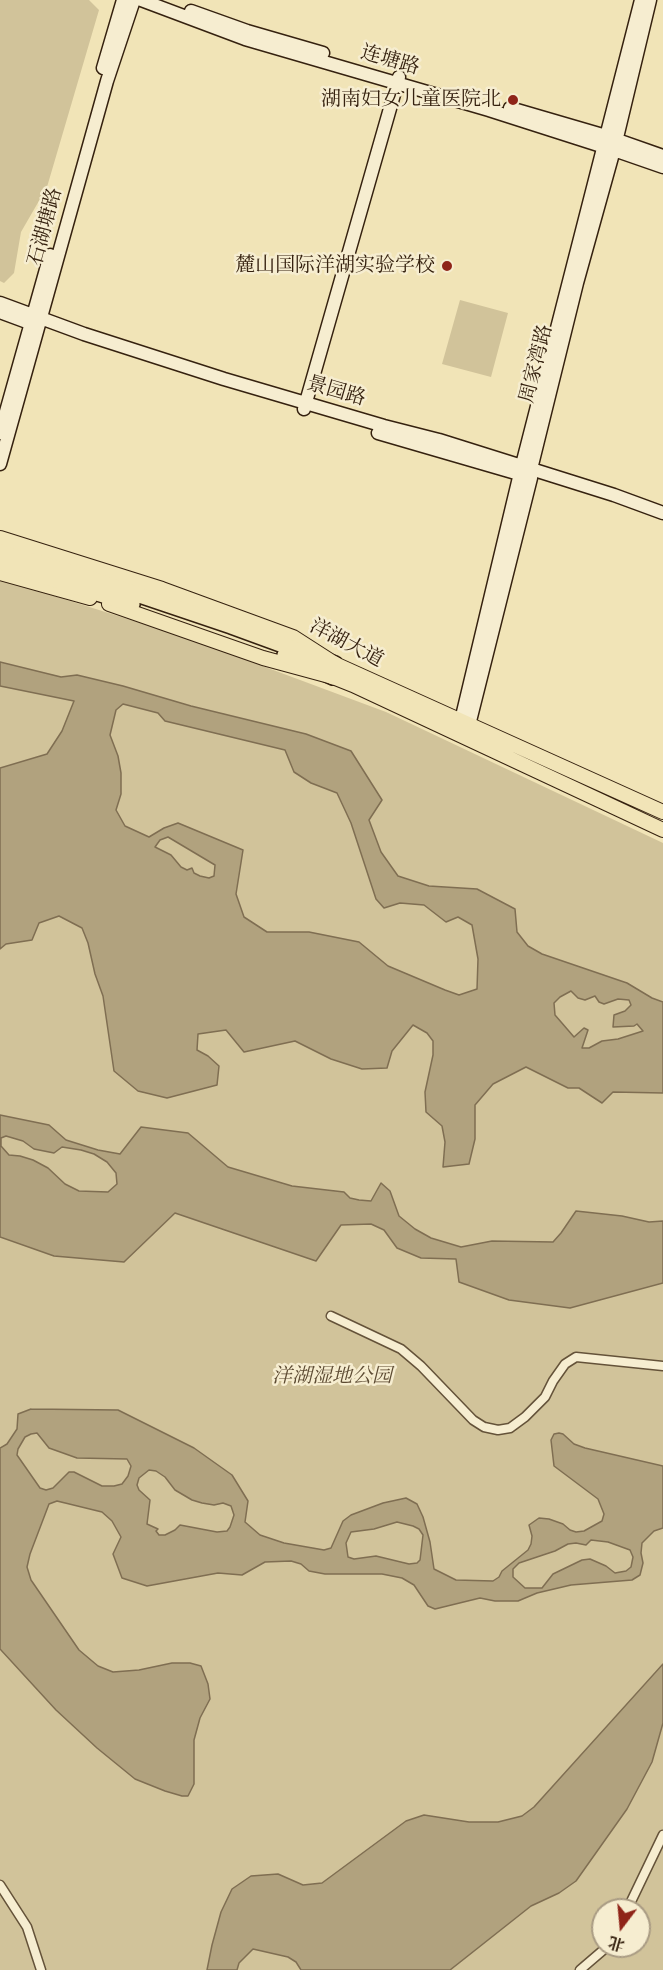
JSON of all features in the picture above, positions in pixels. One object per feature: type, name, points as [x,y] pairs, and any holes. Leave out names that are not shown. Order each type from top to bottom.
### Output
[{"type":"highway","points":[[0,552],[74,573],[231,630],[289,656],[334,671]]},
{"type":"highway","points":[[0,562],[231,630]]},
{"type":"main road","name":"石湖塘路","points":[[0,464],[36,321],[123,0]]},
{"type":"main road","name":"石湖塘路","points":[[0,433],[36,321],[107,81],[134,0]]},
{"type":"main road","name":"连塘路","points":[[141,0],[245,39],[395,79]]},
{"type":"main road","name":"连塘路","points":[[159,0],[395,79],[611,143],[663,156]]},
{"type":"main road","name":"周家湾路","points":[[611,143],[641,0]]},
{"type":"main road","name":"周家湾路","points":[[463,729],[526,472],[650,0]]},
{"type":"main road","points":[[302,406],[395,79]]},
{"type":"main road","name":"连塘路","points":[[611,143],[663,167]]},
{"type":"main road","name":"景园路","points":[[0,303],[36,321]]},
{"type":"main road","name":"景园路","points":[[0,312],[224,379],[302,406],[439,440],[663,520]]},
{"type":"main road","name":"景园路","points":[[526,472],[663,513]]},
{"type":"main road","name":"洋湖大道","points":[[0,538],[162,589],[293,637],[334,671]]},
{"type":"main road","name":"洋湖大道","points":[[0,573],[89,598],[263,658],[334,671],[463,729],[663,812]]},
{"type":"main road","name":"洋湖大道","points":[[463,729],[663,830]]},
{"type":"street","points":[[331,1316],[401,1349],[421,1366],[473,1420],[484,1427],[498,1430],[510,1428],[525,1417],[545,1398],[565,1364],[576,1357],[663,1366]]},
{"type":"street","points":[[633,1898],[663,1835]]},
{"type":"street","points":[[0,1885],[27,1927],[41,1970]]},
{"type":"street","points":[[580,1970],[594,1958]]},
{"type":"green space","points":[[0,0],[89,0],[99,10],[47,187],[21,232],[14,273],[4,283],[0,281]]},
{"type":"green space","points":[[460,300],[508,313],[491,377],[442,364]]},
{"type":"green space","name":"洋湖湿地公园","points":[[0,579],[182,636],[386,712],[663,843],[663,1970],[0,1970]]},
{"type":"shaded area","points":[[0,662],[61,677],[77,675],[306,734],[351,751],[382,800],[369,820],[381,852],[398,876],[429,886],[477,889],[515,909],[517,932],[528,946],[542,954],[627,983],[663,1002],[663,1093],[613,1092],[602,1103],[579,1088],[568,1088],[526,1067],[493,1084],[475,1105],[475,1139],[469,1164],[443,1167],[445,1142],[442,1126],[426,1112],[425,1092],[433,1055],[433,1041],[427,1033],[413,1025],[392,1051],[387,1068],[362,1069],[331,1059],[295,1041],[244,1052],[226,1030],[198,1034],[197,1050],[219,1066],[217,1085],[167,1098],[138,1091],[114,1071],[103,996],[82,928],[59,916],[39,923],[32,940],[6,944],[0,949],[0,768],[47,754],[62,731],[74,701],[0,686]],"holes":[[[123,704],[158,713],[165,721],[285,750],[294,772],[311,783],[337,793],[351,823],[376,899],[384,908],[400,903],[424,905],[446,922],[458,917],[472,925],[478,959],[477,989],[459,995],[445,990],[388,966],[359,942],[309,932],[267,932],[244,917],[236,894],[243,850],[178,823],[149,837],[125,826],[116,810],[121,794],[121,773],[118,756],[110,735],[116,710]],[[168,837],[215,865],[214,876],[209,878],[200,876],[194,873],[192,868],[187,870],[181,867],[171,855],[155,847],[160,840]],[[571,991],[578,998],[585,1000],[595,996],[599,1002],[604,1004],[618,999],[629,1000],[631,1005],[625,1011],[614,1015],[613,1027],[637,1024],[643,1031],[618,1039],[602,1041],[589,1048],[582,1048],[588,1030],[584,1028],[574,1037],[555,1015],[554,1003]]]},
{"type":"shaded area","points":[[0,1115],[49,1125],[66,1140],[120,1154],[141,1127],[188,1133],[228,1167],[292,1186],[344,1192],[350,1198],[359,1200],[371,1201],[381,1183],[390,1191],[399,1216],[415,1229],[431,1238],[461,1247],[492,1241],[553,1242],[576,1211],[622,1216],[649,1222],[663,1221],[663,1283],[570,1308],[509,1300],[459,1282],[456,1259],[421,1258],[397,1248],[384,1230],[371,1224],[341,1225],[316,1261],[175,1213],[124,1262],[54,1256],[0,1237]],"holes":[[[6,1136],[23,1141],[34,1149],[54,1153],[62,1147],[94,1154],[107,1162],[116,1173],[117,1184],[108,1192],[79,1191],[65,1184],[48,1168],[33,1160],[9,1155],[1,1146],[1,1138]]]},
{"type":"shaded area","points":[[31,1409],[118,1410],[194,1448],[232,1475],[248,1501],[245,1522],[260,1535],[284,1543],[324,1550],[331,1548],[343,1521],[351,1515],[383,1503],[406,1498],[417,1504],[423,1517],[434,1569],[456,1580],[493,1581],[499,1577],[502,1571],[528,1550],[532,1536],[529,1525],[539,1518],[563,1524],[576,1532],[584,1531],[602,1521],[604,1514],[598,1499],[554,1466],[551,1440],[554,1434],[563,1434],[574,1444],[585,1448],[663,1466],[663,1528],[654,1531],[642,1543],[643,1563],[640,1575],[632,1580],[571,1585],[537,1593],[518,1601],[495,1601],[480,1598],[435,1609],[428,1606],[414,1585],[402,1578],[382,1574],[325,1574],[309,1571],[301,1564],[291,1561],[265,1562],[242,1575],[218,1573],[147,1586],[122,1578],[113,1554],[121,1537],[112,1521],[102,1512],[57,1501],[49,1504],[27,1567],[31,1580],[79,1650],[98,1666],[113,1672],[139,1670],[172,1663],[190,1663],[201,1666],[208,1684],[210,1699],[200,1718],[194,1740],[194,1784],[188,1796],[182,1796],[135,1779],[56,1710],[0,1649],[0,1448],[7,1444],[17,1429],[18,1414]],"holes":[[[37,1433],[49,1448],[77,1458],[127,1459],[131,1466],[128,1476],[122,1484],[102,1486],[74,1472],[69,1472],[53,1488],[46,1490],[40,1488],[17,1455],[25,1437]],[[149,1470],[156,1471],[165,1477],[175,1490],[192,1500],[231,1506],[234,1515],[230,1527],[227,1531],[217,1532],[180,1525],[165,1535],[159,1535],[156,1531],[158,1529],[147,1524],[150,1500],[139,1490],[137,1485],[139,1478]],[[397,1522],[419,1529],[423,1535],[420,1560],[409,1564],[376,1556],[354,1559],[348,1557],[346,1543],[351,1532],[374,1529]],[[591,1540],[608,1542],[630,1550],[633,1557],[631,1567],[626,1571],[615,1573],[590,1559],[582,1560],[553,1574],[542,1588],[525,1588],[513,1577],[513,1569],[519,1563],[555,1551],[568,1544],[586,1545]]]},
{"type":"shaded area","points":[[663,1664],[663,1723],[652,1762],[627,1809],[576,1881],[559,1893],[531,1906],[450,1970],[301,1970],[296,1962],[288,1957],[253,1949],[239,1963],[237,1970],[207,1970],[221,1912],[232,1889],[251,1876],[278,1874],[303,1885],[322,1883],[406,1821],[424,1815],[469,1822],[498,1822],[522,1816],[534,1807]]},
{"type":"place","name":"湖南妇女儿童医院北","points":[[513,100]]},
{"type":"place","name":"麓山国际洋湖实验学校","points":[[447,266]]}]
